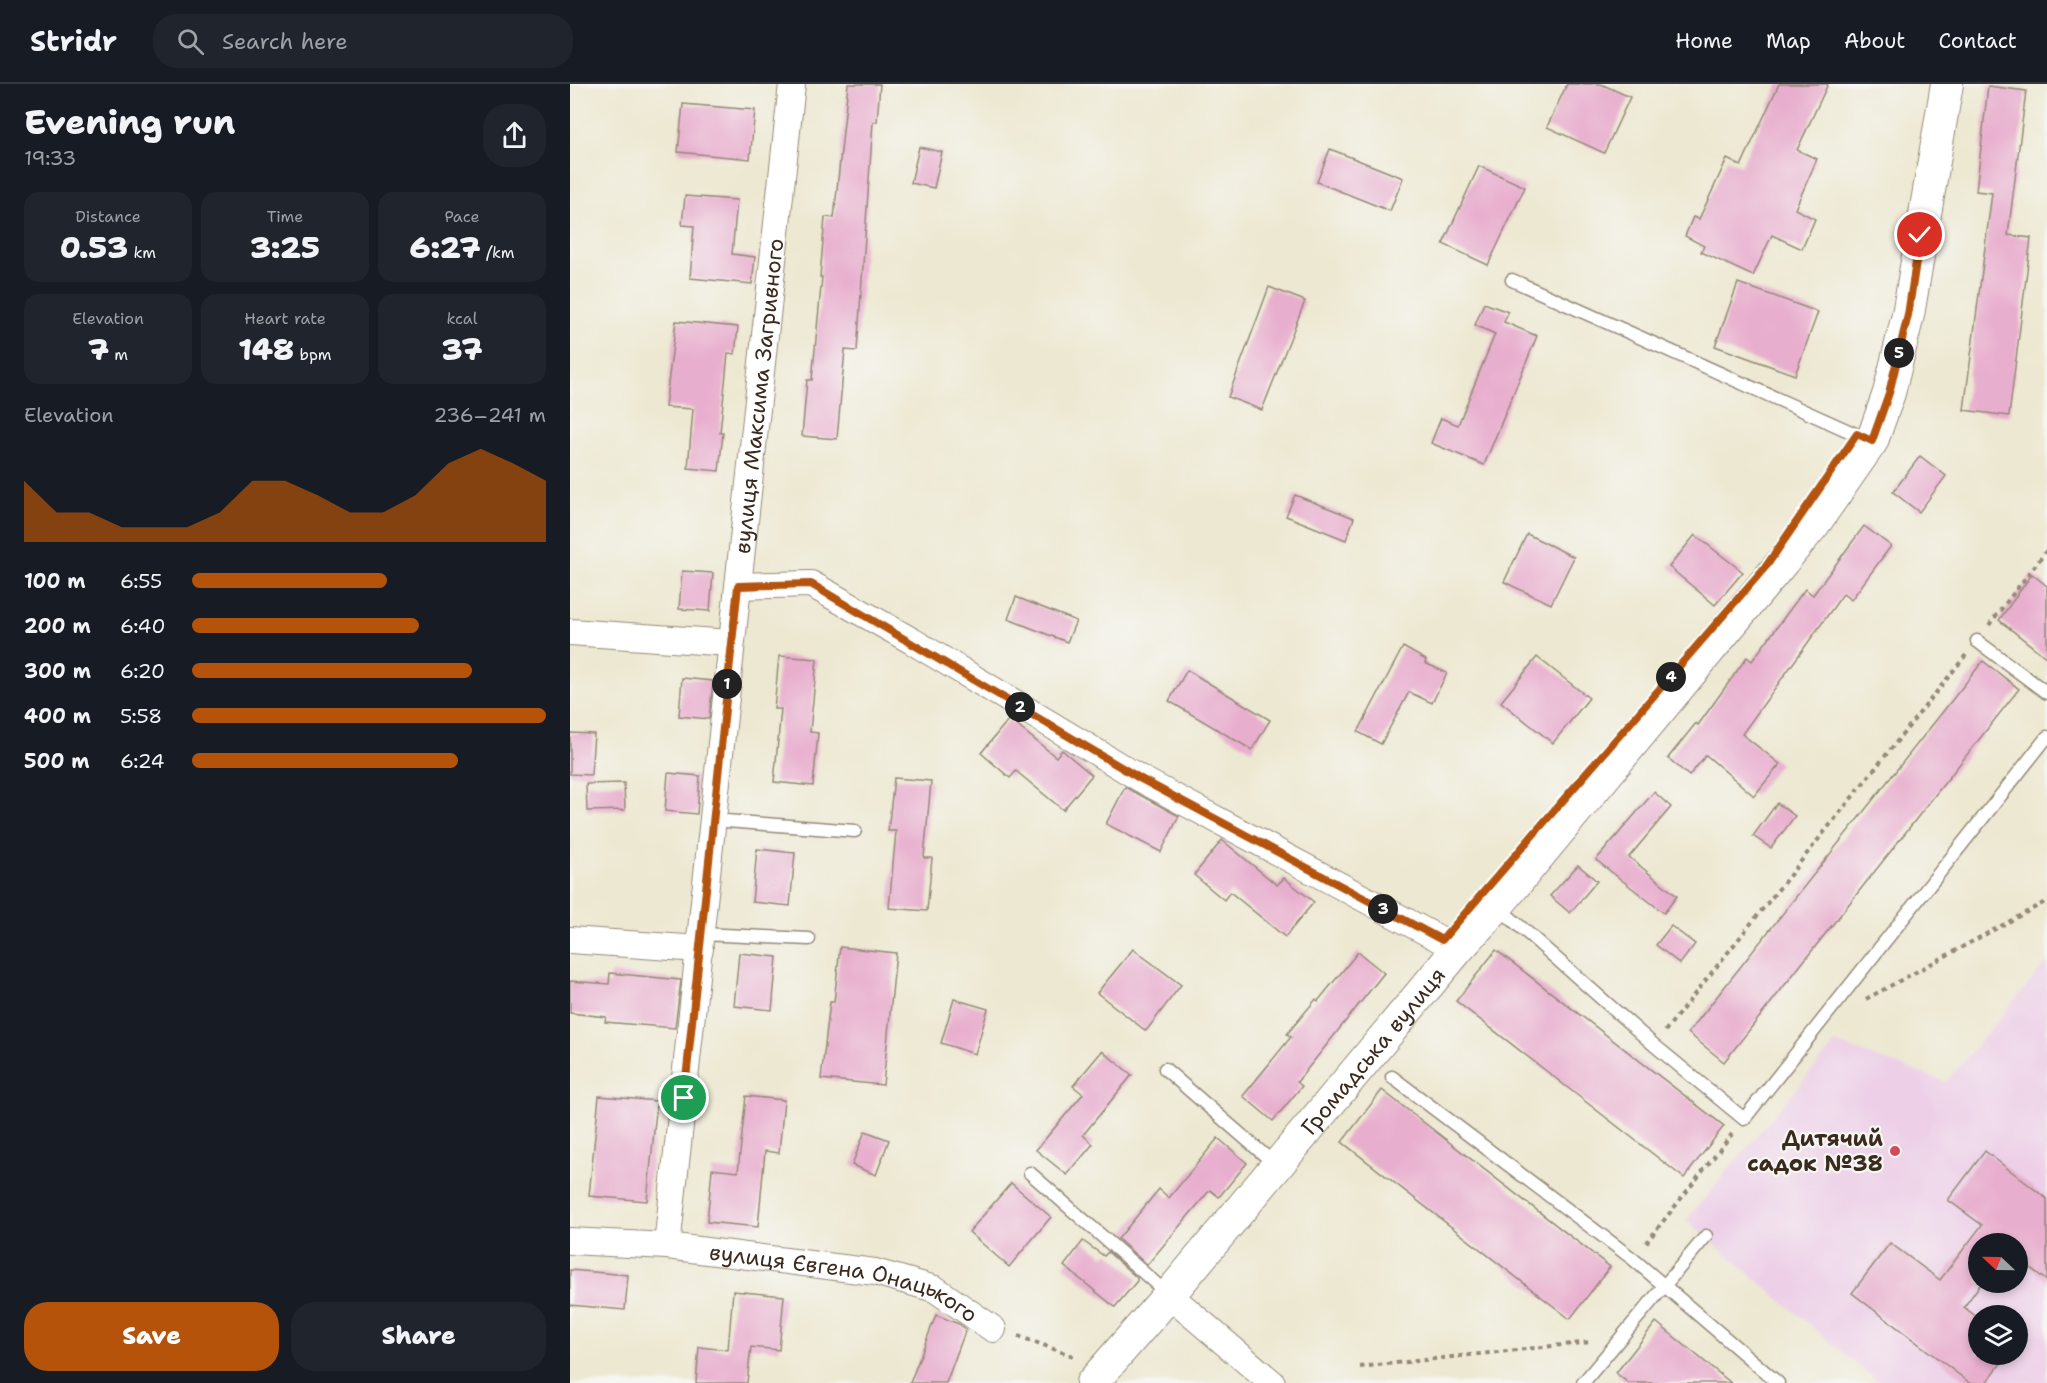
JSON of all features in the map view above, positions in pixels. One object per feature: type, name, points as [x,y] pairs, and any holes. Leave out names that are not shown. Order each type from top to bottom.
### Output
[{"type":"street","name":"вулиця Максима Загривного","points":[[667,1246],[792,84]]},
{"type":"street","name":"Громадська вулиця","points":[[1098,1376],[1169,1295],[1458,949],[1497,906],[1814,524],[1872,441],[1889,393],[1908,315],[1947,84]]},
{"type":"street","points":[[738,586],[811,584],[1141,779],[1458,949]]},
{"type":"street","points":[[570,632],[731,644]]},
{"type":"street","points":[[570,940],[701,941]]},
{"type":"street","name":"вулиця Євгена Онацького","points":[[570,1241],[667,1246],[875,1272],[935,1289],[993,1329]]},
{"type":"street","points":[[1169,1295],[1272,1383]]},
{"type":"lane","points":[[1512,280],[1872,441]]},
{"type":"lane","points":[[1977,641],[2047,693]]},
{"type":"lane","points":[[1497,906],[1654,1045],[1744,1119],[2047,737]]},
{"type":"lane","points":[[713,820],[855,831]]},
{"type":"lane","points":[[701,941],[809,939]]},
{"type":"lane","points":[[1165,1069],[1277,1166]]},
{"type":"lane","points":[[1392,1077],[1633,1259],[1778,1383]]},
{"type":"lane","points":[[1030,1173],[1169,1295]]},
{"type":"lane","points":[[1583,1383],[1706,1236]]},
{"type":"path","points":[[1654,1045],[2047,550]]},
{"type":"path","points":[[1861,1002],[2047,901]]},
{"type":"path","points":[[1633,1259],[1744,1119]]},
{"type":"path","name":"вулиця Євгена Онацького","points":[[993,1329],[1051,1347],[1098,1376]]},
{"type":"path","points":[[1360,1367],[1620,1339]]},
{"type":"shaded area","name":"Дитячий садок №38","points":[[2047,962],[2047,1383],[1879,1383],[1686,1220],[1835,1043],[1946,1082]]},
{"type":"building","points":[[848,84],[880,84],[877,122],[873,122],[857,351],[845,350],[837,439],[802,436],[807,380],[812,380],[825,217],[834,218]]},
{"type":"building","points":[[1567,84],[1601,84],[1630,97],[1604,153],[1547,127]]},
{"type":"building","points":[[1779,84],[1828,84],[1797,150],[1817,159],[1795,209],[1815,219],[1802,249],[1772,235],[1753,276],[1701,252],[1704,246],[1685,236],[1693,217],[1699,219],[1727,159],[1741,166]]},
{"type":"building","points":[[1988,86],[2026,91],[2008,235],[2031,238],[2009,416],[1964,410],[1992,193],[1976,191]]},
{"type":"building","points":[[683,104],[755,110],[750,159],[678,152]]},
{"type":"building","points":[[919,147],[942,152],[934,188],[911,183]]},
{"type":"building","points":[[1330,149],[1403,178],[1390,211],[1317,182]]},
{"type":"building","points":[[1479,166],[1525,187],[1488,265],[1443,244]]},
{"type":"building","points":[[685,196],[737,200],[732,254],[755,257],[752,284],[690,278],[694,226],[682,225]]},
{"type":"building","points":[[1738,283],[1818,312],[1795,375],[1715,346]]},
{"type":"building","points":[[1269,287],[1305,301],[1262,410],[1228,397]]},
{"type":"building","points":[[1484,303],[1508,312],[1504,322],[1537,336],[1484,465],[1431,443],[1441,418],[1458,425],[1495,334],[1475,325]]},
{"type":"building","points":[[676,321],[738,327],[735,354],[728,353],[720,433],[723,433],[719,471],[688,468],[693,409],[665,407]]},
{"type":"building","points":[[1920,456],[1946,476],[1919,512],[1893,492]]},
{"type":"building","points":[[1295,495],[1354,518],[1346,540],[1286,516]]},
{"type":"building","points":[[1864,526],[1891,546],[1851,600],[1843,594],[1742,734],[1780,764],[1754,796],[1706,755],[1689,776],[1668,758],[1696,723],[1698,725],[1747,657],[1752,661],[1805,589],[1813,595]]},
{"type":"building","points":[[1527,534],[1574,557],[1551,604],[1504,582]]},
{"type":"building","points":[[1695,535],[1743,572],[1715,605],[1669,567]]},
{"type":"building","points":[[682,571],[713,573],[710,611],[679,609]]},
{"type":"building","points":[[2032,574],[2047,586],[2047,658],[1999,620]]},
{"type":"building","points":[[1016,597],[1076,621],[1067,642],[1008,619]]},
{"type":"building","points":[[1403,647],[1426,660],[1425,663],[1447,673],[1432,703],[1409,692],[1381,744],[1358,732]]},
{"type":"building","points":[[779,656],[817,659],[810,732],[818,733],[813,786],[774,782],[781,709],[774,709]]},
{"type":"building","points":[[1537,657],[1589,698],[1553,743],[1501,702]]},
{"type":"building","points":[[1983,661],[2019,689],[1724,1062],[1688,1033]]},
{"type":"building","points":[[1187,670],[1270,720],[1252,750],[1169,701]]},
{"type":"building","points":[[682,678],[713,681],[709,719],[679,716]]},
{"type":"building","points":[[1009,719],[1056,757],[1062,750],[1092,775],[1063,810],[1016,771],[1010,778],[981,753]]},
{"type":"building","points":[[570,733],[594,734],[591,775],[570,774]]},
{"type":"building","points":[[668,773],[700,776],[697,814],[665,811]]},
{"type":"building","points":[[894,778],[931,781],[924,858],[932,858],[927,911],[889,908],[896,831],[888,831]]},
{"type":"building","points":[[624,783],[625,810],[587,811],[586,784]]},
{"type":"building","points":[[1125,787],[1179,816],[1161,852],[1106,824]]},
{"type":"building","points":[[1654,792],[1671,807],[1629,857],[1677,896],[1664,913],[1596,860]]},
{"type":"building","points":[[1777,803],[1795,816],[1771,848],[1753,836]]},
{"type":"building","points":[[1222,840],[1277,885],[1284,878],[1314,902],[1285,937],[1230,892],[1224,900],[1194,875]]},
{"type":"building","points":[[757,849],[795,853],[790,906],[752,902]]},
{"type":"building","points":[[1578,865],[1597,881],[1570,913],[1550,896]]},
{"type":"building","points":[[1671,926],[1695,944],[1680,964],[1656,945]]},
{"type":"building","points":[[840,947],[896,953],[883,1085],[821,1079],[830,1002],[834,1002]]},
{"type":"building","points":[[1133,949],[1181,985],[1146,1031],[1097,993]]},
{"type":"building","points":[[1496,950],[1724,1126],[1684,1178],[1456,1001]]},
{"type":"building","points":[[1358,952],[1384,973],[1297,1082],[1302,1086],[1273,1121],[1243,1096],[1291,1037],[1287,1034],[1316,999],[1318,1001]]},
{"type":"building","points":[[739,953],[777,957],[772,1010],[734,1006]]},
{"type":"building","points":[[610,973],[681,980],[675,1028],[605,1022],[606,1017],[570,1013],[570,981],[609,984]]},
{"type":"building","points":[[954,999],[988,1009],[975,1054],[941,1043]]},
{"type":"building","points":[[1102,1051],[1132,1075],[1083,1135],[1093,1144],[1067,1175],[1036,1150],[1083,1094],[1073,1086]]},
{"type":"building","points":[[1382,1090],[1610,1267],[1570,1319],[1342,1142]]},
{"type":"building","points":[[599,1096],[657,1101],[647,1201],[589,1196]]},
{"type":"building","points":[[746,1096],[784,1100],[779,1153],[765,1151],[758,1227],[707,1222],[712,1169],[738,1172]]},
{"type":"building","points":[[865,1131],[889,1140],[876,1175],[852,1165]]},
{"type":"building","points":[[1218,1138],[1247,1163],[1219,1197],[1210,1190],[1147,1265],[1118,1239],[1159,1189],[1169,1198]]},
{"type":"building","points":[[1985,1151],[2047,1199],[2047,1281],[2028,1266],[2028,1233],[1976,1233],[1982,1225],[1948,1200]]},
{"type":"building","points":[[1011,1183],[1051,1217],[1009,1267],[969,1232]]},
{"type":"building","points":[[1083,1241],[1104,1256],[1108,1252],[1137,1278],[1137,1281],[1115,1307],[1064,1266]]},
{"type":"building","points":[[1890,1243],[1940,1280],[1968,1243],[1968,1293],[1974,1293],[1964,1307],[1968,1310],[1968,1365],[2000,1365],[1986,1383],[1970,1383],[1852,1293]]},
{"type":"building","points":[[570,1270],[628,1275],[625,1310],[570,1305]]},
{"type":"building","points":[[733,1291],[784,1296],[779,1350],[751,1347],[747,1383],[696,1383],[699,1347],[728,1350]]},
{"type":"building","points":[[936,1315],[966,1329],[946,1383],[910,1383]]},
{"type":"building","points":[[1656,1322],[1731,1383],[1628,1383],[1616,1373]]},
{"type":"place","name":"Дитячий садок №38","points":[[1895,1151]]},
{"type":"route","points":[[684,1098],[738,586],[811,584],[912,641],[1141,779],[1442,940],[1767,565],[1857,434],[1872,441],[1889,393],[1908,315],[1920,235]]}]
